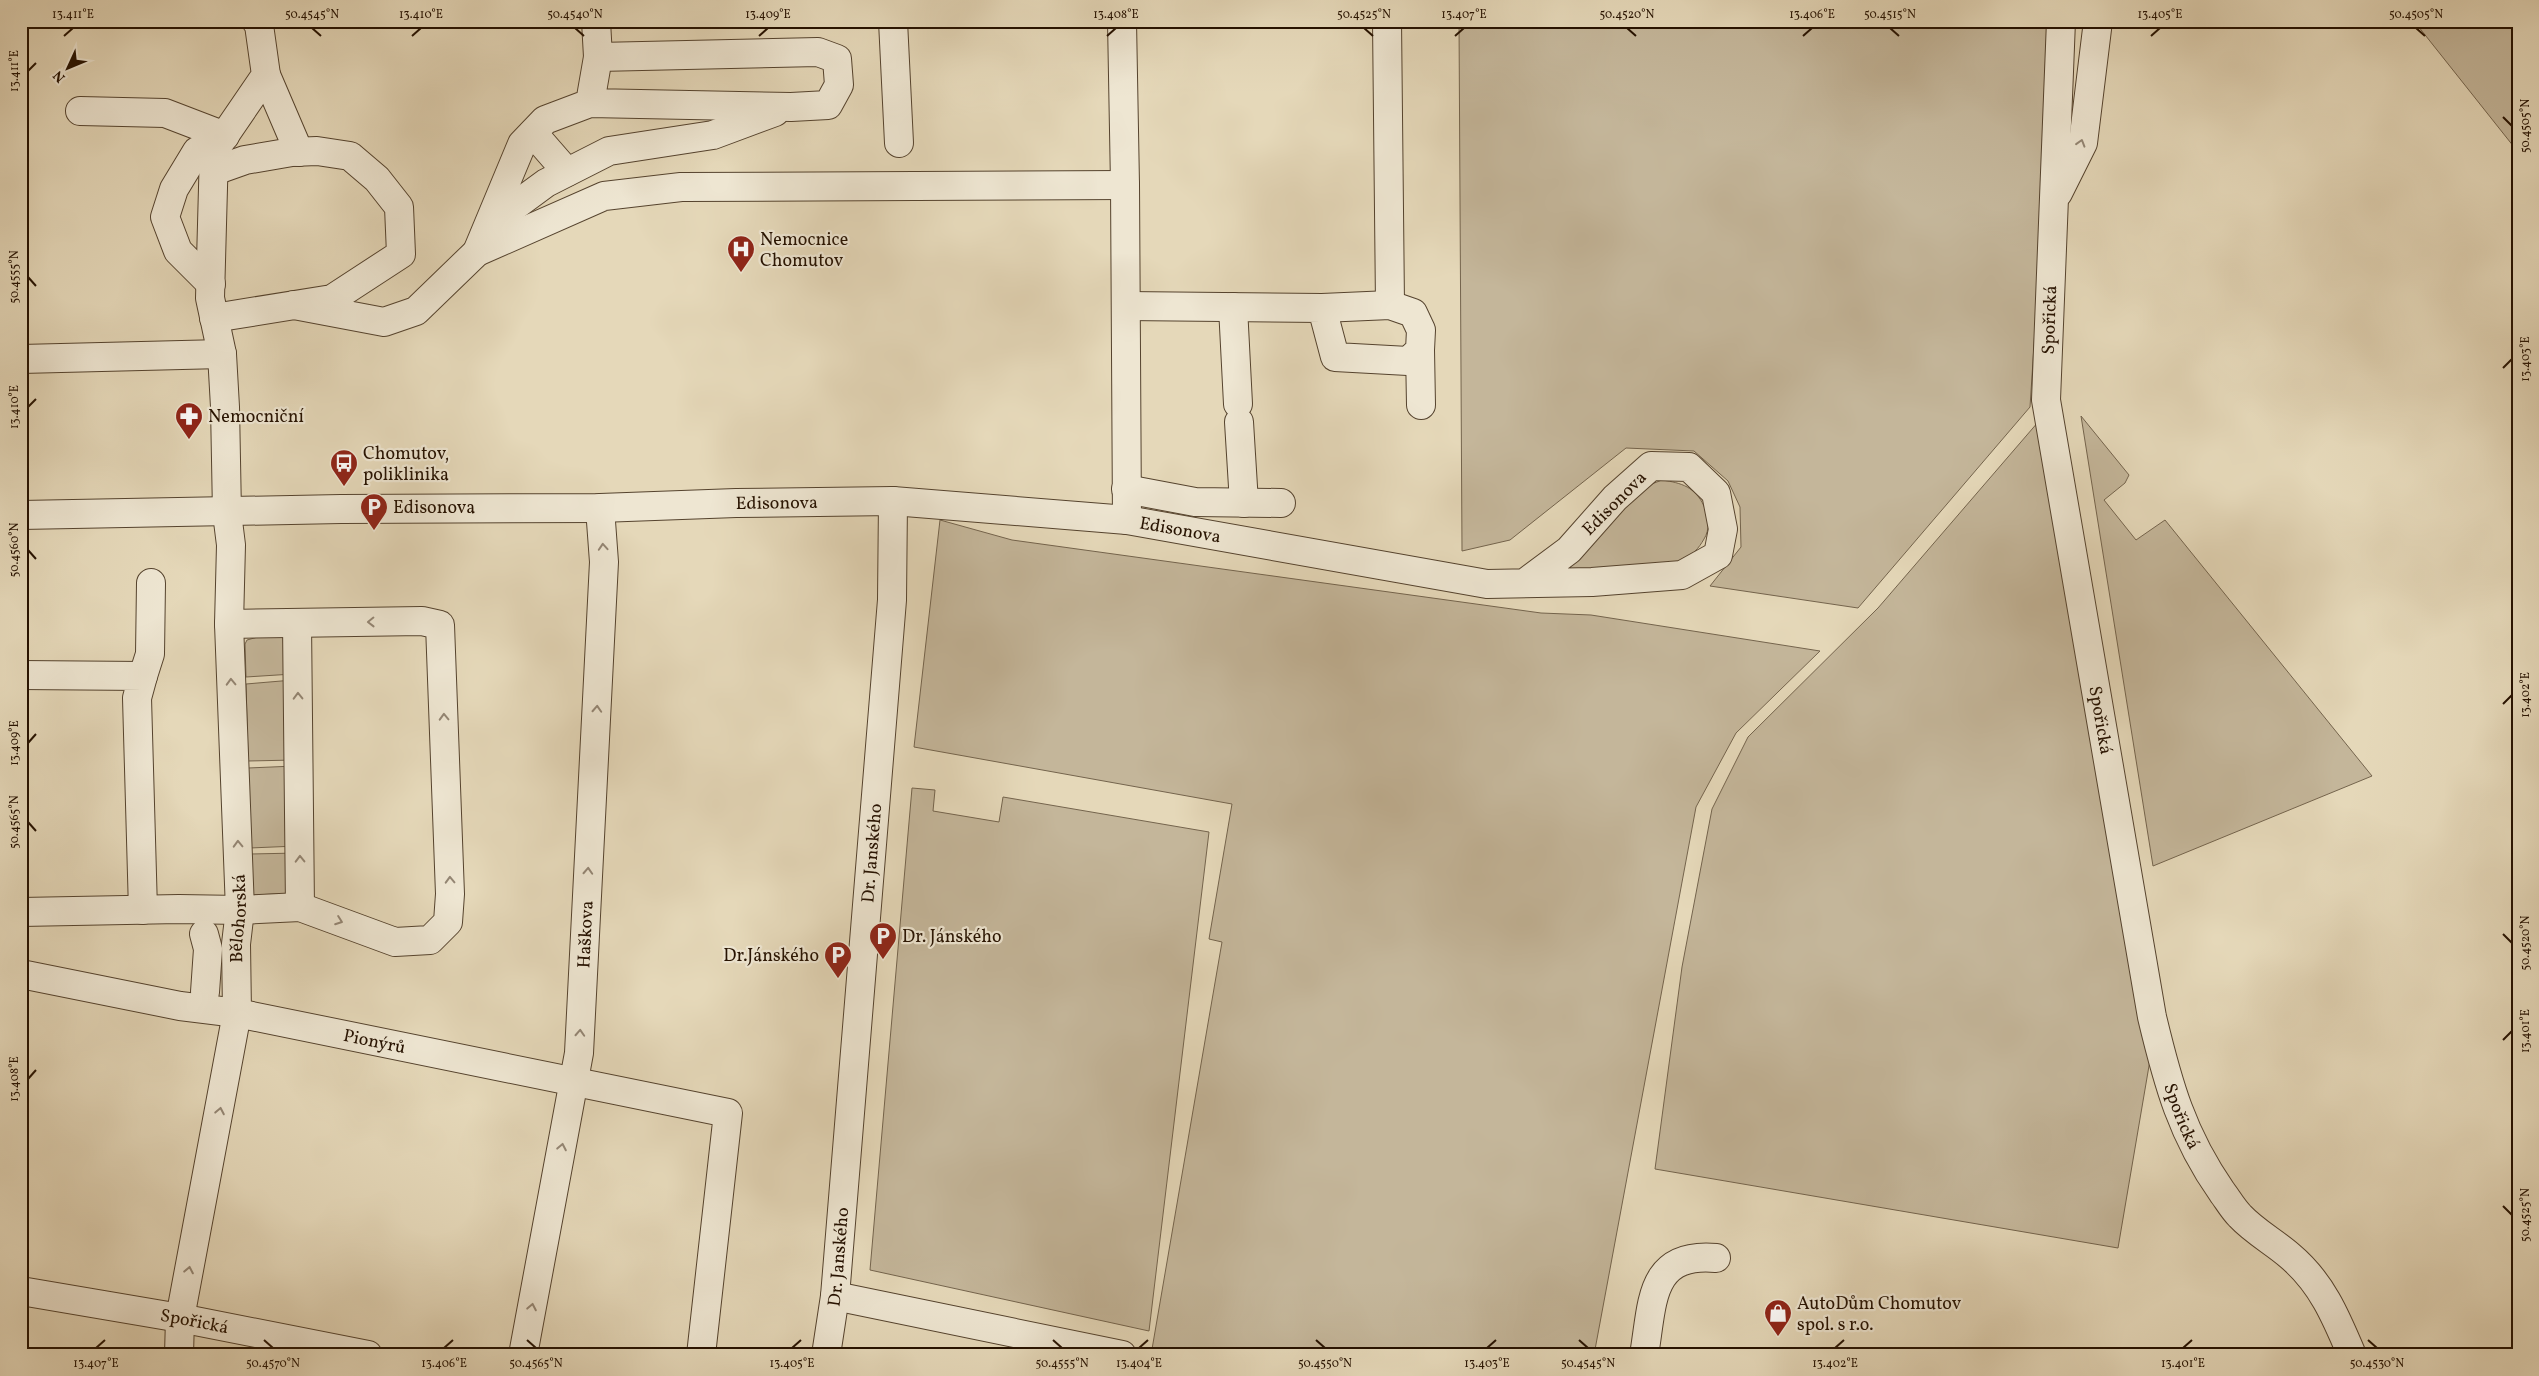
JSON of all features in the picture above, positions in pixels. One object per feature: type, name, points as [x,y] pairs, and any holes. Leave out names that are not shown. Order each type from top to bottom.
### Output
[{"type":"street","points":[[590,103],[598,57],[596,21]]},
{"type":"street","points":[[893,21],[898,143]]},
{"type":"street","points":[[1122,21],[1127,520]]},
{"type":"street","points":[[1387,21],[1390,305]]},
{"type":"street","name":"Spořická","points":[[2061,21],[2046,400],[2151,1007],[2166,1074],[2190,1140],[2206,1170],[2239,1216],[2289,1256],[2314,1279],[2332,1308],[2352,1355]]},
{"type":"street","points":[[2053,203],[2082,143],[2098,21]]},
{"type":"street","points":[[261,23],[266,75],[299,152]]},
{"type":"street","points":[[477,252],[495,212],[504,182],[522,144],[545,120],[590,103],[791,107],[828,105],[839,85],[837,59],[818,52],[598,57]]},
{"type":"street","name":"Bělohorská","points":[[178,1355],[180,1318],[237,1013],[236,949],[240,910],[229,624],[231,545],[227,513],[226,407],[222,354],[210,298],[214,150],[266,75]]},
{"type":"street","points":[[294,305],[384,322],[416,311],[477,252],[508,211],[546,183],[609,151],[713,135],[791,107]]},
{"type":"street","points":[[80,111],[165,113],[225,136]]},
{"type":"street","points":[[533,133],[568,172]]},
{"type":"street","points":[[211,284],[178,251],[165,217],[174,189],[197,151],[225,136]]},
{"type":"street","points":[[214,171],[245,160],[299,152],[317,151],[350,156],[376,179],[399,207],[401,254],[332,299],[214,318]]},
{"type":"street","points":[[477,252],[604,196],[681,188],[1125,185]]},
{"type":"street","points":[[1126,306],[1322,308],[1390,305],[1413,313],[1420,330],[1421,405]]},
{"type":"street","points":[[1233,307],[1244,503]]},
{"type":"street","points":[[1322,308],[1335,357],[1408,361],[1420,350]]},
{"type":"street","points":[[21,359],[222,354]]},
{"type":"street","name":"Edisonova","points":[[21,515],[227,513],[342,509],[600,508],[736,503],[893,501],[1127,520],[1487,584],[1592,582],[1682,575],[1718,555],[1723,529],[1716,493],[1689,467],[1651,466],[1615,498],[1569,550],[1526,582]]},
{"type":"street","points":[[1126,489],[1195,502],[1281,503]]},
{"type":"street","name":"Dr. Janského","points":[[826,1355],[835,1296],[892,600],[893,501]]},
{"type":"street","name":"Haškova","points":[[522,1355],[579,1053],[604,562],[600,508]]},
{"type":"street","points":[[143,910],[137,698],[150,654],[151,584]]},
{"type":"street","points":[[21,912],[240,910],[300,907],[396,942],[430,940],[448,922],[450,894],[440,625],[422,621],[229,624]]},
{"type":"street","points":[[297,623],[300,907]]},
{"type":"street","points":[[21,675],[143,676]]},
{"type":"street","points":[[205,992],[206,942],[236,949]]},
{"type":"street","name":"Pionýrů","points":[[21,974],[180,1006],[237,1013],[728,1113],[701,1355]]},
{"type":"street","points":[[1644,1355],[1657,1285],[1666,1270],[1680,1261],[1695,1256],[1716,1258]]},
{"type":"street","name":"Spořická","points":[[21,1291],[180,1318],[368,1355]]},
{"type":"street","points":[[835,1296],[1122,1355]]},
{"type":"shaded area","points":[[1459,21],[2055,21],[2030,407],[1858,608],[1710,586],[1741,547],[1740,507],[1728,481],[1694,451],[1626,448],[1510,540],[1462,551]]},
{"type":"shaded area","points":[[2414,21],[2518,21],[2518,152]]},
{"type":"shaded area","points":[[2081,416],[2129,475],[2125,483],[2104,500],[2136,540],[2165,520],[2372,776],[2153,866]]},
{"type":"shaded area","points":[[2039,421],[2150,1060],[2118,1248],[1655,1169],[1682,967],[1712,809],[1748,737],[1878,608]]},
{"type":"shaded area","points":[[1662,480],[1676,483],[1692,490],[1704,506],[1708,518],[1708,527],[1706,535],[1695,551],[1682,560],[1659,566],[1571,570],[1569,568],[1644,487]]},
{"type":"shaded area","points":[[940,520],[1012,540],[1541,613],[1591,615],[1820,651],[1736,733],[1696,807],[1594,1355],[1151,1355],[1222,942],[1209,939],[1232,804],[914,747]]},
{"type":"shaded area","points":[[283,630],[293,674],[246,677],[245,644],[247,640]]},
{"type":"shaded area","points":[[293,680],[295,760],[248,761],[246,684]]},
{"type":"shaded area","points":[[295,766],[297,846],[250,848],[248,768]]},
{"type":"shaded area","points":[[912,788],[935,790],[933,811],[999,822],[1003,797],[1209,832],[1149,1331],[870,1270]]},
{"type":"shaded area","points":[[298,853],[298,893],[253,895],[250,854]]},
{"type":"place","name":"Nemocnice Chomutov","points":[[741,273]]},
{"type":"place","name":"Nemocniční","points":[[189,440]]},
{"type":"place","name":"Chomutov, poliklinika","points":[[344,487]]},
{"type":"place","name":"Edisonova","points":[[374,531]]},
{"type":"place","name":"Dr. Jánského","points":[[883,960]]},
{"type":"place","name":"Dr.Jánského","points":[[838,979]]},
{"type":"place","name":"AutoDům Chomutov spol. s r.o.","points":[[1778,1337]]}]
